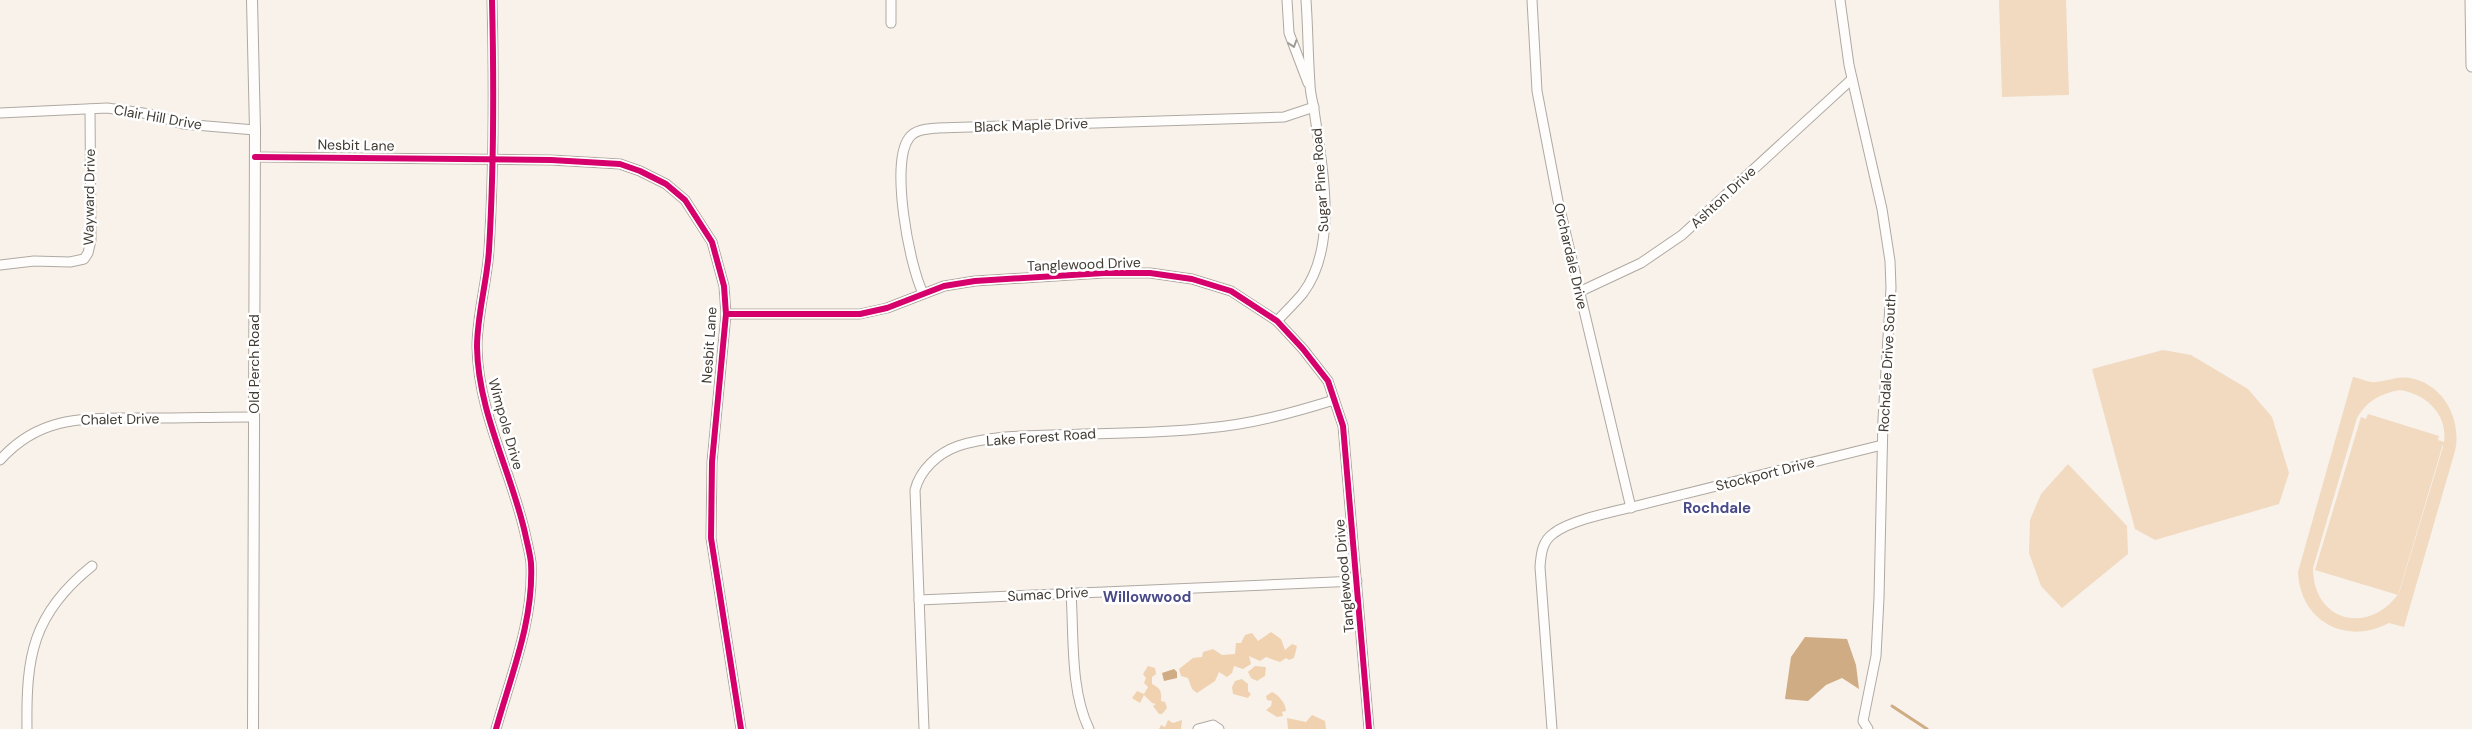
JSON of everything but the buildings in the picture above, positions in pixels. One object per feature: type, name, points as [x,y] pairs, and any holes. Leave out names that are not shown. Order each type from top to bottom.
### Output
[{"type":"main road","points":[[2470,0],[2472,66]]},
{"type":"street","name":"Old Perch Road","points":[[252,0],[255,130],[253,729]]},
{"type":"street","name":"Wimpole Drive","points":[[492,0],[492,160],[488,263],[480,318],[478,356],[481,384],[487,411],[520,511],[530,562],[530,594],[525,626],[496,729]]},
{"type":"street","points":[[891,0],[891,24]]},
{"type":"street","name":"Sugar Pine Road","points":[[1287,0],[1289,33],[1310,85]]},
{"type":"street","name":"Sugar Pine Road","points":[[1277,321],[1303,292],[1317,267],[1324,239],[1321,169],[1310,85],[1310,51],[1306,0]]},
{"type":"street","name":"Orchardale Drive","points":[[1532,0],[1537,92],[1558,201],[1631,508]]},
{"type":"street","name":"Rochdale Drive South","points":[[1840,0],[1852,79],[1882,208],[1890,261],[1891,288],[1882,445],[1882,549],[1876,656],[1864,726]]},
{"type":"street","name":"Ashton Drive","points":[[1579,292],[1641,263],[1682,235],[1852,79]]},
{"type":"street","name":"Black Maple Drive","points":[[923,293],[916,279],[910,254],[902,184],[904,146],[911,135],[923,130],[938,128],[1284,117],[1314,107]]},
{"type":"street","name":"Clair Hill Drive","points":[[0,112],[90,109],[132,111],[182,124],[255,130]]},
{"type":"street","name":"Wayward Drive","points":[[0,265],[34,261],[70,262],[84,259],[91,240],[90,109]]},
{"type":"street","name":"Nesbit Lane","points":[[255,157],[492,160],[620,164],[640,171],[666,184],[685,200],[712,242],[724,286],[726,314],[712,462],[712,538],[741,729]]},
{"type":"street","name":"Tanglewood Drive","points":[[726,314],[860,314],[887,308],[944,286],[975,281],[1104,272],[1150,273],[1192,279],[1231,291],[1277,321],[1304,349],[1328,381],[1343,426],[1369,729]]},
{"type":"street","name":"Lake Forest Road","points":[[924,729],[914,490],[917,480],[927,465],[956,447],[1000,437],[1175,431],[1239,425],[1288,415],[1334,400]]},
{"type":"street","name":"Chalet Drive","points":[[0,460],[25,438],[45,427],[82,418],[253,417]]},
{"type":"street","name":"Stockport Drive","points":[[1552,729],[1540,567],[1542,550],[1547,539],[1554,532],[1576,522],[1882,445]]},
{"type":"street","points":[[28,729],[28,671],[36,638],[50,610],[71,583],[92,566]]},
{"type":"street","name":"Sumac Drive","points":[[919,600],[1357,581]]},
{"type":"street","points":[[1071,593],[1075,673],[1084,719],[1089,729]]},
{"type":"street","points":[[1198,729],[1213,725],[1219,729]]},
{"type":"shaded area","points":[[1999,0],[2066,0],[2069,95],[2002,97]]},
{"type":"shaded area","points":[[2163,350],[2191,355],[2248,389],[2272,417],[2289,473],[2279,504],[2155,540],[2135,529],[2092,369]]},
{"type":"shaded area","points":[[2353,377],[2373,382],[2410,378],[2432,388],[2448,405],[2453,416],[2456,427],[2455,451],[2404,627],[2389,623],[2357,632],[2342,630],[2328,624],[2316,616],[2307,604],[2301,589],[2298,572]],"holes":[[[2400,390],[2418,396],[2433,407],[2442,422],[2444,442],[2438,440],[2439,436],[2368,414],[2366,419],[2361,417],[2315,570],[2397,595],[2387,606],[2373,615],[2359,618],[2345,617],[2332,611],[2322,601],[2315,586],[2313,568],[2357,418],[2370,402]],[[2443,444],[2443,447],[2398,594]]]},
{"type":"shaded area","points":[[2068,464],[2127,526],[2128,554],[2062,608],[2041,586],[2029,553],[2030,520],[2041,494]]},
{"type":"shaded area","points":[[1271,632],[1281,639],[1285,650],[1292,644],[1297,646],[1294,658],[1289,660],[1286,658],[1280,662],[1266,657],[1260,661],[1249,656],[1251,664],[1243,669],[1234,666],[1232,673],[1227,677],[1219,672],[1215,681],[1197,693],[1192,689],[1188,678],[1181,676],[1179,669],[1193,658],[1202,657],[1203,652],[1213,649],[1222,655],[1235,654],[1236,643],[1241,643],[1245,635],[1252,633],[1258,641]]},
{"type":"shaded area","points":[[1805,637],[1847,639],[1856,665],[1859,689],[1842,678],[1826,685],[1808,701],[1785,699],[1791,657]]},
{"type":"shaded area","points":[[1148,666],[1155,668],[1156,674],[1152,677],[1152,684],[1160,690],[1161,701],[1165,702],[1167,708],[1162,714],[1159,714],[1153,706],[1156,704],[1152,703],[1144,695],[1140,703],[1132,698],[1137,691],[1144,694],[1148,687],[1144,683],[1146,678],[1143,674]]},
{"type":"shaded area","points":[[1255,666],[1266,667],[1265,676],[1257,681],[1251,678],[1248,672]]},
{"type":"shaded area","points":[[1174,669],[1177,672],[1177,678],[1164,681],[1162,673]]},
{"type":"shaded area","points":[[1242,679],[1248,684],[1248,691],[1251,694],[1248,698],[1233,694],[1232,687],[1235,681]]},
{"type":"shaded area","points":[[1272,692],[1280,697],[1285,706],[1286,711],[1282,712],[1283,716],[1277,717],[1266,710],[1271,706],[1272,701],[1267,700],[1266,696]]},
{"type":"shaded area","points":[[1312,715],[1325,721],[1326,729],[1288,729],[1287,718],[1306,722]]},
{"type":"shaded area","points":[[1168,720],[1173,723],[1182,720],[1181,729],[1159,729],[1161,725],[1165,727]]},
{"type":"waterway","points":[[1892,706],[1927,729]]},
{"type":"cycle path","points":[[492,0],[493,125],[491,219],[488,262],[477,347],[483,395],[519,510],[531,563],[531,584],[525,626],[496,729]]},
{"type":"cycle path","points":[[255,157],[551,160],[620,164],[640,171],[666,184],[685,200],[712,242],[724,286],[726,314],[712,462],[711,538],[741,729]]},
{"type":"cycle path","points":[[726,314],[860,314],[887,308],[944,286],[975,281],[1104,273],[1150,273],[1192,279],[1231,291],[1277,321],[1303,349],[1328,381],[1343,426],[1369,729]]},
{"type":"district","name":"Rochdale","points":[[1717,508]]},
{"type":"district","name":"Willowwood","points":[[1147,597]]}]
